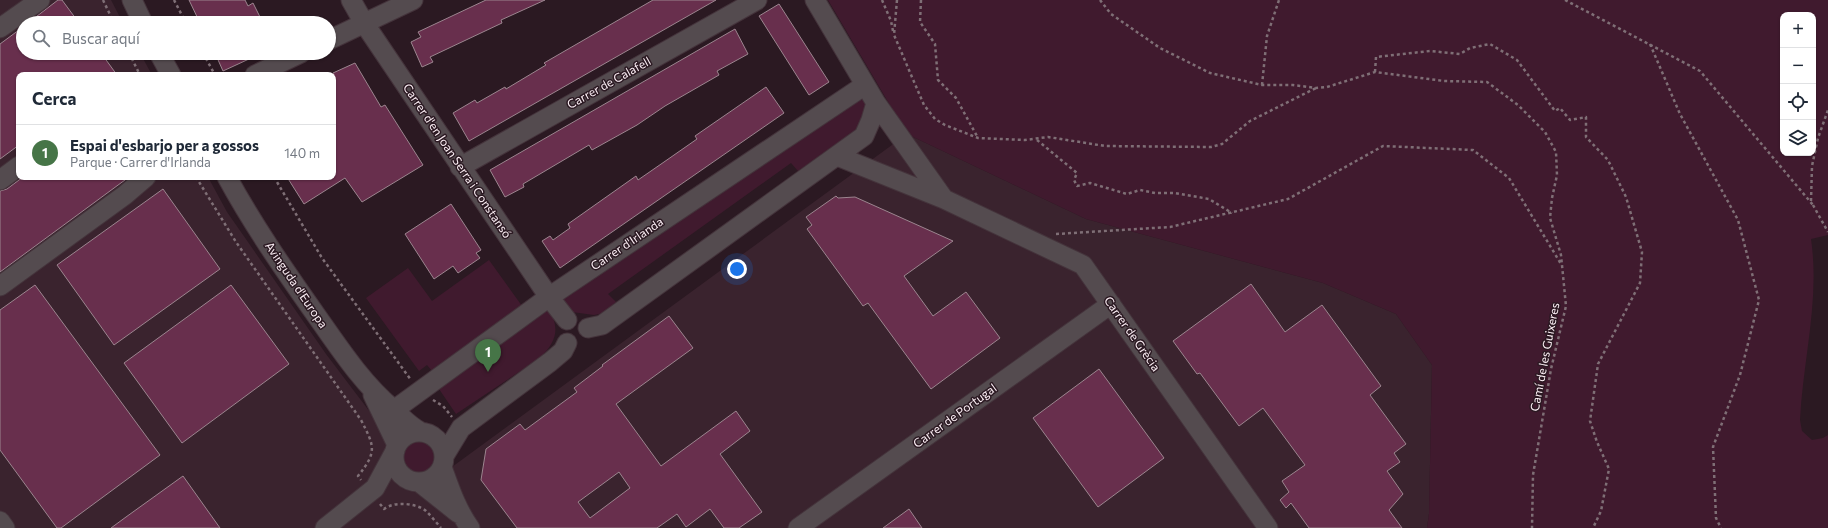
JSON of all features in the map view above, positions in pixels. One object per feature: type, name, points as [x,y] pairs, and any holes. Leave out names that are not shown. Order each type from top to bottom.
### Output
[{"type":"street","points":[[17,16],[40,0]]},
{"type":"street","points":[[132,0],[140,16]]},
{"type":"street","name":"Carrer d'en Joan Serra i Constansó","points":[[351,0],[364,23],[460,167],[549,297],[567,320]]},
{"type":"street","points":[[336,37],[413,0]]},
{"type":"street","name":"Carrer de Calafell","points":[[460,167],[757,0]]},
{"type":"street","name":"Carrer de Grècia","points":[[815,0],[876,102],[944,199]]},
{"type":"street","points":[[0,28],[16,17]]},
{"type":"street","points":[[162,60],[167,72]]},
{"type":"street","points":[[261,72],[286,60]]},
{"type":"street","name":"Carrer d'Irlanda","points":[[394,410],[549,297],[865,85]]},
{"type":"street","points":[[588,328],[602,325],[864,136],[871,120],[876,102]]},
{"type":"street","name":"Carrer de Grècia","points":[[837,156],[944,199],[1083,265],[1268,528]]},
{"type":"street","points":[[0,180],[16,168]]},
{"type":"street","points":[[0,286],[142,180]]},
{"type":"street","name":"Avinguda d'Europa","points":[[229,180],[257,229],[302,295],[371,390],[396,448]]},
{"type":"street","name":"Carrer de Portugal","points":[[798,528],[1111,304]]},
{"type":"street","points":[[574,317],[580,318],[586,322],[588,328],[588,336],[583,342],[576,345],[568,343],[562,336],[561,330],[563,324],[567,320],[574,317]]},
{"type":"street","points":[[373,489],[433,478],[461,428],[550,362],[563,351],[568,343]]},
{"type":"street","name":"Avinguda d'Europa","points":[[371,390],[394,410],[409,426],[423,432]]},
{"type":"street","points":[[325,528],[373,489],[396,448],[407,435],[461,428]]},
{"type":"street","points":[[423,432],[438,442],[450,493],[466,522]]},
{"type":"street","points":[[396,448],[394,460],[397,469],[403,476],[415,481],[466,522]]},
{"type":"street","points":[[0,521],[5,528]]},
{"type":"path","points":[[103,0],[111,16]]},
{"type":"path","points":[[174,0],[182,16]]},
{"type":"path","points":[[882,0],[891,20],[894,35],[924,105],[935,119],[945,125],[978,138],[1025,140],[1059,137],[1082,143],[1104,146],[1211,147],[1222,144],[1250,120],[1316,88]]},
{"type":"path","points":[[894,35],[897,0]]},
{"type":"path","points":[[921,0],[920,22],[935,44],[938,80],[956,98],[978,138]]},
{"type":"path","name":"Camí de les Guixeres","points":[[1100,0],[1111,14],[1160,48],[1210,73],[1262,85],[1293,85],[1316,88],[1328,87],[1375,72],[1444,81],[1487,82],[1518,105],[1545,132],[1556,152],[1557,175],[1552,198],[1550,218],[1562,265],[1566,306],[1551,369],[1533,476],[1532,528]]},
{"type":"path","points":[[1262,85],[1267,36],[1280,0]]},
{"type":"path","points":[[1565,0],[1700,71],[1814,205]]},
{"type":"path","points":[[1375,72],[1376,57],[1430,51],[1460,54],[1470,48],[1490,44],[1517,60],[1555,111],[1560,108],[1570,120],[1586,118],[1586,137],[1608,160],[1626,197],[1642,252],[1640,283],[1598,364],[1590,421],[1597,442],[1610,469],[1601,511],[1593,528]]},
{"type":"path","points":[[1650,44],[1680,114],[1738,220],[1760,300],[1740,376],[1713,447],[1716,518],[1721,528]]},
{"type":"path","points":[[132,60],[138,72]]},
{"type":"path","points":[[207,60],[213,72]]},
{"type":"path","points":[[1828,110],[1818,138],[1812,166],[1810,200],[1828,232]]},
{"type":"path","points":[[1036,139],[1077,173],[1074,180],[1077,186],[1090,183],[1127,194],[1140,190],[1155,193],[1175,193],[1209,199],[1232,213]]},
{"type":"path","points":[[1054,234],[1170,227],[1288,199],[1384,146],[1473,150],[1509,178],[1562,265]]},
{"type":"path","points":[[198,180],[262,280],[361,420],[369,435],[372,448],[370,461],[358,476],[373,489],[384,509],[399,504],[413,506],[425,510],[441,528]]},
{"type":"path","points":[[276,180],[322,258],[419,392],[443,406],[461,428]]},
{"type":"shaded area","points":[[0,0],[111,0],[119,16],[16,16],[16,60],[144,60],[150,72],[16,72],[16,180],[210,180],[227,212],[326,354],[426,486],[907,134],[1086,219],[1323,283],[1396,314],[1432,365],[1429,514],[1427,528],[0,528]]},
{"type":"shaded area","points":[[828,0],[1828,0],[1828,235],[1811,239],[1814,284],[1800,420],[1802,431],[1812,440],[1823,438],[1828,435],[1828,528],[1427,528],[1429,514],[1432,365],[1396,314],[1323,283],[1086,219],[907,134]]},
{"type":"shaded area","points":[[862,92],[866,114],[863,122],[852,134],[834,148],[798,171],[791,163],[608,294],[616,302],[604,313],[594,315],[572,312],[560,300]]},
{"type":"shaded area","points":[[489,260],[522,306],[432,371],[427,365],[419,371],[366,298],[408,268],[432,301]]},
{"type":"shaded area","points":[[548,308],[554,322],[555,335],[550,346],[540,358],[456,414],[437,386]]},
{"type":"shaded area","points":[[415,441],[421,441],[431,448],[434,457],[433,463],[427,470],[421,473],[415,473],[405,466],[402,460],[402,454],[409,444]]},
{"type":"building","points":[[58,0],[62,0],[74,16],[37,16]]},
{"type":"building","points":[[189,0],[245,0],[248,6],[253,3],[260,16],[197,16]]},
{"type":"building","points":[[486,0],[545,0],[501,20],[502,23],[430,57],[433,62],[422,67],[411,42],[421,37],[418,32]]},
{"type":"building","points":[[653,0],[716,0],[469,141],[453,113],[475,100],[477,103],[505,87],[506,89],[546,65],[544,63]]},
{"type":"building","points":[[779,4],[829,82],[809,95],[759,16]]},
{"type":"building","points":[[735,29],[748,54],[717,71],[719,75],[665,106],[637,125],[592,150],[589,145],[523,184],[524,187],[505,197],[490,170]]},
{"type":"building","points":[[16,32],[16,60],[106,60],[115,72],[16,72],[16,147],[0,159],[0,44]]},
{"type":"building","points":[[218,60],[247,60],[223,71]]},
{"type":"building","points":[[355,63],[381,107],[385,105],[423,165],[362,202],[345,178],[304,204],[289,180],[336,180],[335,72]]},
{"type":"building","points":[[766,87],[784,113],[560,268],[542,241],[550,236],[553,240],[570,228],[568,224],[636,176],[638,180],[697,139],[695,136]]},
{"type":"building","points":[[19,180],[125,180],[0,272],[0,191],[7,189]]},
{"type":"building","points":[[163,189],[220,269],[114,345],[57,265]]},
{"type":"building","points":[[836,196],[838,198],[855,197],[953,241],[904,276],[933,316],[966,292],[1000,338],[931,389],[868,303],[863,306],[807,229],[812,225],[806,217]]},
{"type":"building","points":[[451,204],[481,250],[476,253],[480,258],[458,273],[453,266],[434,279],[405,234]]},
{"type":"building","points":[[1251,284],[1285,332],[1322,305],[1381,386],[1370,395],[1406,444],[1394,453],[1400,462],[1387,471],[1403,494],[1389,510],[1402,528],[1309,528],[1291,503],[1286,508],[1280,500],[1289,492],[1282,481],[1305,465],[1263,408],[1239,426],[1200,373],[1197,374],[1173,341]]},
{"type":"building","points":[[35,285],[160,455],[61,528],[57,528],[0,450],[0,310]]},
{"type":"building","points":[[231,285],[289,364],[182,443],[124,363]]},
{"type":"building","points":[[669,316],[693,348],[616,404],[661,466],[736,411],[750,431],[720,454],[762,512],[739,528],[724,528],[710,509],[686,527],[677,514],[657,528],[517,528],[481,480],[486,449],[520,424],[525,430],[577,392],[574,388],[603,366],[602,365]],"holes":[[[619,472],[630,488],[590,518],[578,502]]]},
{"type":"building","points":[[1099,369],[1164,458],[1098,507],[1033,418]]},
{"type":"building","points":[[183,476],[220,528],[111,528],[126,517]]},
{"type":"building","points":[[909,509],[922,528],[883,528]]},
{"type":"place","name":"Espai d'esbarjo per a gossos","points":[[488,372]]}]
